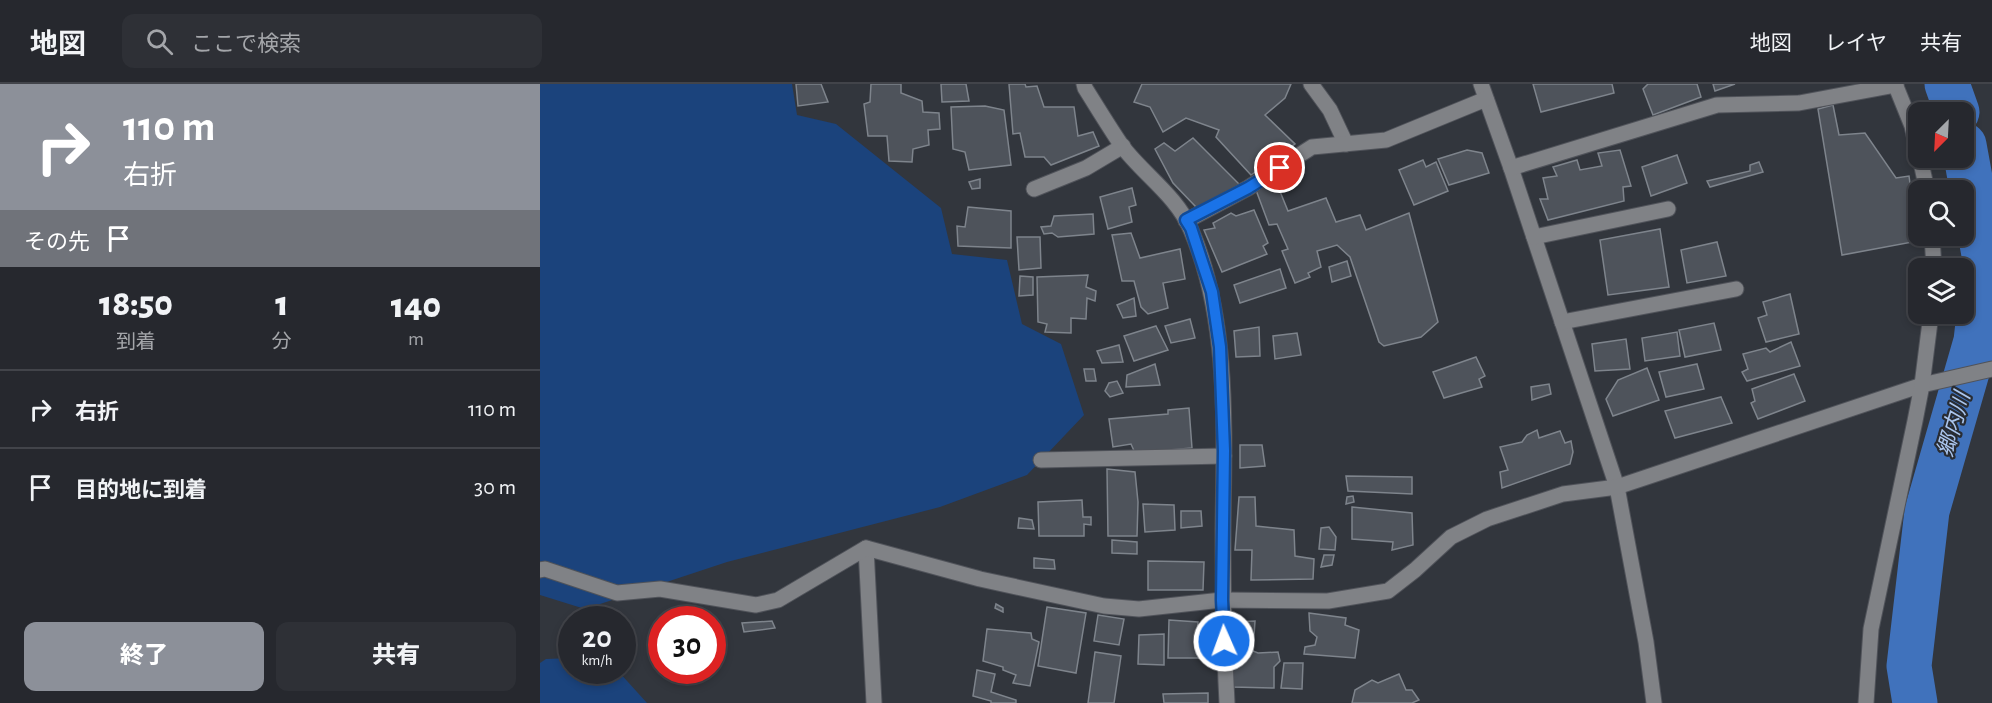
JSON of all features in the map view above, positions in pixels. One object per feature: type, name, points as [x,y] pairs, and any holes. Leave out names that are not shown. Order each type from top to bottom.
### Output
[{"type":"street","points":[[1084,84],[1123,146],[1176,205],[1191,228],[1212,292],[1220,347],[1224,456],[1222,600],[1227,703]]},
{"type":"street","points":[[1311,84],[1330,110],[1346,144]]},
{"type":"street","points":[[1511,168],[1718,105],[1799,103],[1896,84],[1908,116]]},
{"type":"street","points":[[1186,220],[1248,188],[1312,147],[1386,140],[1484,91],[1617,487],[1646,642],[1654,703]]},
{"type":"street","points":[[1034,189],[1086,168],[1123,146]]},
{"type":"street","points":[[1534,237],[1668,209]]},
{"type":"street","points":[[1562,322],[1736,290]]},
{"type":"street","points":[[1866,703],[1871,629],[1922,385],[1930,324]]},
{"type":"street","points":[[540,570],[545,569],[617,593],[660,589],[756,605],[778,600],[866,548],[980,579],[1104,606],[1139,609],[1222,600],[1328,601],[1388,591],[1451,537],[1487,519],[1563,494],[1617,487],[1922,385],[1992,369]]},
{"type":"street","points":[[1041,460],[1224,456]]},
{"type":"street","points":[[866,548],[874,703]]},
{"type":"shaded area","points":[[540,84],[792,84],[797,115],[836,124],[941,208],[952,254],[1007,260],[1022,324],[1061,344],[1084,415],[1027,475],[940,507],[727,562],[594,606],[575,606],[540,595]]},
{"type":"shaded area","points":[[546,659],[558,659],[558,684],[630,684],[647,703],[540,703],[540,663]]},
{"type":"building","points":[[796,84],[821,84],[828,102],[798,106]]},
{"type":"building","points":[[871,84],[901,84],[901,93],[922,101],[923,112],[939,113],[940,129],[928,130],[929,145],[913,149],[912,162],[889,161],[887,136],[868,136],[864,104],[870,102]]},
{"type":"building","points":[[941,84],[966,84],[969,101],[942,102]]},
{"type":"building","points":[[1009,84],[1037,86],[1044,107],[1074,107],[1078,136],[1093,132],[1099,146],[1051,165],[1044,157],[1025,157],[1020,133],[1013,134]]},
{"type":"building","points":[[1142,84],[1291,84],[1285,98],[1265,115],[1295,144],[1251,175],[1216,137],[1219,130],[1186,118],[1163,132],[1150,107],[1134,102]]},
{"type":"building","points":[[1533,84],[1612,84],[1614,93],[1541,112]]},
{"type":"building","points":[[1648,84],[1697,84],[1701,97],[1653,115],[1643,89]]},
{"type":"building","points":[[1713,84],[1735,84],[1715,91]]},
{"type":"building","points":[[1833,105],[1839,135],[1865,133],[1896,178],[1909,176],[1908,243],[1842,255],[1818,109]]},
{"type":"building","points":[[985,106],[1004,110],[1011,165],[969,170],[965,152],[953,149],[951,107]]},
{"type":"building","points":[[1193,138],[1240,185],[1197,208],[1173,183],[1155,149],[1164,143],[1175,151]]},
{"type":"building","points":[[1467,150],[1482,153],[1489,173],[1449,185],[1438,159]]},
{"type":"building","points":[[1620,150],[1631,186],[1623,187],[1624,201],[1548,220],[1540,199],[1548,199],[1543,178],[1557,176],[1553,167],[1577,160],[1580,170],[1602,166],[1598,153]]},
{"type":"building","points":[[1677,155],[1687,183],[1651,196],[1642,167]]},
{"type":"building","points":[[1423,160],[1426,167],[1436,162],[1448,191],[1414,205],[1399,170]]},
{"type":"building","points":[[1759,162],[1763,172],[1710,187],[1707,181],[1750,171],[1750,165]]},
{"type":"building","points":[[1287,174],[1293,183],[1279,189],[1288,211],[1326,198],[1336,222],[1360,215],[1366,230],[1409,213],[1438,322],[1421,337],[1384,346],[1379,342],[1350,257],[1337,245],[1317,251],[1321,267],[1308,273],[1310,277],[1295,283],[1282,251],[1288,249],[1277,224],[1269,225],[1256,190]]},
{"type":"building","points":[[980,179],[980,188],[972,189],[969,182]]},
{"type":"building","points":[[1132,188],[1136,205],[1129,207],[1132,222],[1108,229],[1100,197]]},
{"type":"building","points":[[968,207],[1011,211],[1011,248],[958,246],[957,226],[965,227]]},
{"type":"building","points":[[1254,210],[1268,243],[1263,246],[1267,254],[1222,272],[1204,230],[1215,228],[1213,223],[1231,213],[1236,216]]},
{"type":"building","points":[[1093,214],[1094,234],[1058,237],[1052,233],[1044,234],[1041,227],[1051,226],[1054,216]]},
{"type":"building","points":[[1660,229],[1669,287],[1608,295],[1600,240]]},
{"type":"building","points":[[1131,233],[1140,258],[1180,249],[1185,279],[1163,283],[1168,308],[1148,314],[1141,307],[1134,281],[1122,281],[1112,235]]},
{"type":"building","points":[[1017,237],[1040,237],[1041,268],[1019,270]]},
{"type":"building","points":[[1717,242],[1726,276],[1687,283],[1681,250]]},
{"type":"building","points":[[1347,261],[1351,276],[1332,282],[1329,267]]},
{"type":"building","points":[[1280,269],[1286,288],[1240,303],[1234,285]]},
{"type":"building","points":[[1088,275],[1086,287],[1096,291],[1095,301],[1087,298],[1086,319],[1071,318],[1071,333],[1045,332],[1047,324],[1038,322],[1037,277]]},
{"type":"building","points":[[1020,276],[1033,277],[1033,295],[1019,296]]},
{"type":"building","points":[[1790,294],[1799,334],[1766,342],[1758,318],[1767,315],[1763,302]]},
{"type":"building","points":[[1134,298],[1136,316],[1123,318],[1117,305]]},
{"type":"building","points":[[1190,319],[1195,338],[1171,343],[1165,326]]},
{"type":"building","points":[[1714,323],[1721,350],[1685,357],[1679,330]]},
{"type":"building","points":[[1156,326],[1168,350],[1134,361],[1124,336]]},
{"type":"building","points":[[1259,327],[1260,356],[1236,357],[1234,331]]},
{"type":"building","points":[[1677,332],[1680,356],[1645,361],[1642,338]]},
{"type":"building","points":[[1297,333],[1301,355],[1275,359],[1273,336]]},
{"type":"building","points":[[1626,339],[1630,369],[1595,371],[1592,344]]},
{"type":"building","points":[[1791,342],[1800,366],[1747,381],[1742,372],[1748,369],[1743,354],[1766,348],[1770,352]]},
{"type":"building","points":[[1119,345],[1123,362],[1102,363],[1097,351]]},
{"type":"building","points":[[1476,357],[1485,376],[1479,379],[1482,387],[1444,398],[1433,372]]},
{"type":"building","points":[[1155,364],[1160,385],[1126,387],[1127,375]]},
{"type":"building","points":[[1697,364],[1704,389],[1666,397],[1659,372]]},
{"type":"building","points":[[1647,368],[1659,400],[1613,416],[1606,399],[1618,380]]},
{"type":"building","points":[[1084,369],[1094,369],[1096,381],[1086,381]]},
{"type":"building","points":[[1794,374],[1805,401],[1758,419],[1751,403],[1755,401],[1752,389]]},
{"type":"building","points":[[1117,381],[1123,393],[1110,397],[1105,391],[1109,383]]},
{"type":"building","points":[[1549,384],[1551,394],[1532,400],[1531,387]]},
{"type":"building","points":[[1721,397],[1732,423],[1675,438],[1665,411]]},
{"type":"building","points":[[1189,408],[1192,448],[1135,453],[1131,444],[1113,447],[1109,419],[1168,414],[1168,410]]},
{"type":"building","points":[[1537,430],[1539,438],[1560,431],[1565,443],[1571,441],[1573,452],[1570,464],[1502,488],[1500,472],[1508,470],[1500,447],[1522,442],[1527,435]]},
{"type":"building","points":[[1240,445],[1262,445],[1265,466],[1240,468]]},
{"type":"building","points":[[1107,469],[1135,472],[1138,502],[1137,536],[1108,536]]},
{"type":"building","points":[[1346,476],[1412,477],[1412,494],[1348,491]]},
{"type":"building","points":[[1353,496],[1354,502],[1346,504],[1347,497]]},
{"type":"building","points":[[1239,497],[1255,497],[1256,526],[1294,530],[1295,556],[1314,559],[1313,579],[1251,580],[1252,550],[1235,550]]},
{"type":"building","points":[[1082,500],[1083,517],[1091,517],[1091,525],[1084,524],[1084,536],[1039,536],[1038,502]]},
{"type":"building","points":[[1143,504],[1174,505],[1175,530],[1145,532]]},
{"type":"building","points":[[1352,507],[1412,513],[1413,545],[1392,550],[1393,542],[1352,539]]},
{"type":"building","points":[[1181,511],[1201,511],[1202,526],[1181,528]]},
{"type":"building","points":[[1019,518],[1032,520],[1034,529],[1018,528]]},
{"type":"building","points":[[1329,527],[1336,537],[1335,550],[1319,549],[1321,528]]},
{"type":"building","points":[[1112,540],[1137,542],[1137,554],[1112,553]]},
{"type":"building","points":[[1324,555],[1334,555],[1332,565],[1321,567]]},
{"type":"building","points":[[1034,558],[1054,560],[1055,569],[1034,568]]},
{"type":"building","points":[[1148,561],[1204,562],[1203,590],[1148,590]]},
{"type":"building","points":[[996,604],[1003,608],[1003,612],[995,608]]},
{"type":"building","points":[[1047,607],[1086,613],[1076,673],[1038,666]]},
{"type":"building","points":[[1309,613],[1346,618],[1345,625],[1359,630],[1355,658],[1304,654],[1305,647],[1315,645],[1317,637],[1310,631]]},
{"type":"building","points":[[1098,615],[1124,619],[1119,645],[1094,641]]},
{"type":"building","points":[[1169,620],[1198,622],[1197,631],[1207,634],[1209,658],[1168,658]]},
{"type":"building","points":[[772,621],[775,628],[744,632],[742,623]]},
{"type":"building","points":[[1255,621],[1253,651],[1278,652],[1280,661],[1274,667],[1274,688],[1233,687],[1234,622]]},
{"type":"building","points":[[987,629],[1031,633],[1032,639],[1039,642],[1030,686],[1013,683],[1016,675],[1003,670],[1003,667],[983,661]]},
{"type":"building","points":[[1164,634],[1164,665],[1138,664],[1139,635]]},
{"type":"building","points":[[1095,652],[1121,656],[1114,703],[1088,703]]},
{"type":"building","points":[[1284,663],[1303,663],[1302,689],[1281,688]]},
{"type":"building","points":[[977,670],[995,674],[991,692],[1016,700],[1016,703],[991,703],[991,701],[973,696]]},
{"type":"building","points":[[1399,674],[1406,690],[1412,690],[1419,700],[1412,703],[1352,703],[1355,690],[1372,680],[1378,683]]},
{"type":"building","points":[[1208,693],[1208,703],[1164,703],[1163,694]]},
{"type":"waterway","name":"郷内川","points":[[1947,84],[1953,102]]},
{"type":"waterway","name":"郷内川","points":[[1915,703],[1909,666],[1927,511],[1976,341],[1985,260],[1968,168]]},
{"type":"route","points":[[1224,641],[1222,600],[1224,451],[1220,347],[1212,292],[1191,228],[1186,220],[1248,188],[1280,168]]}]
